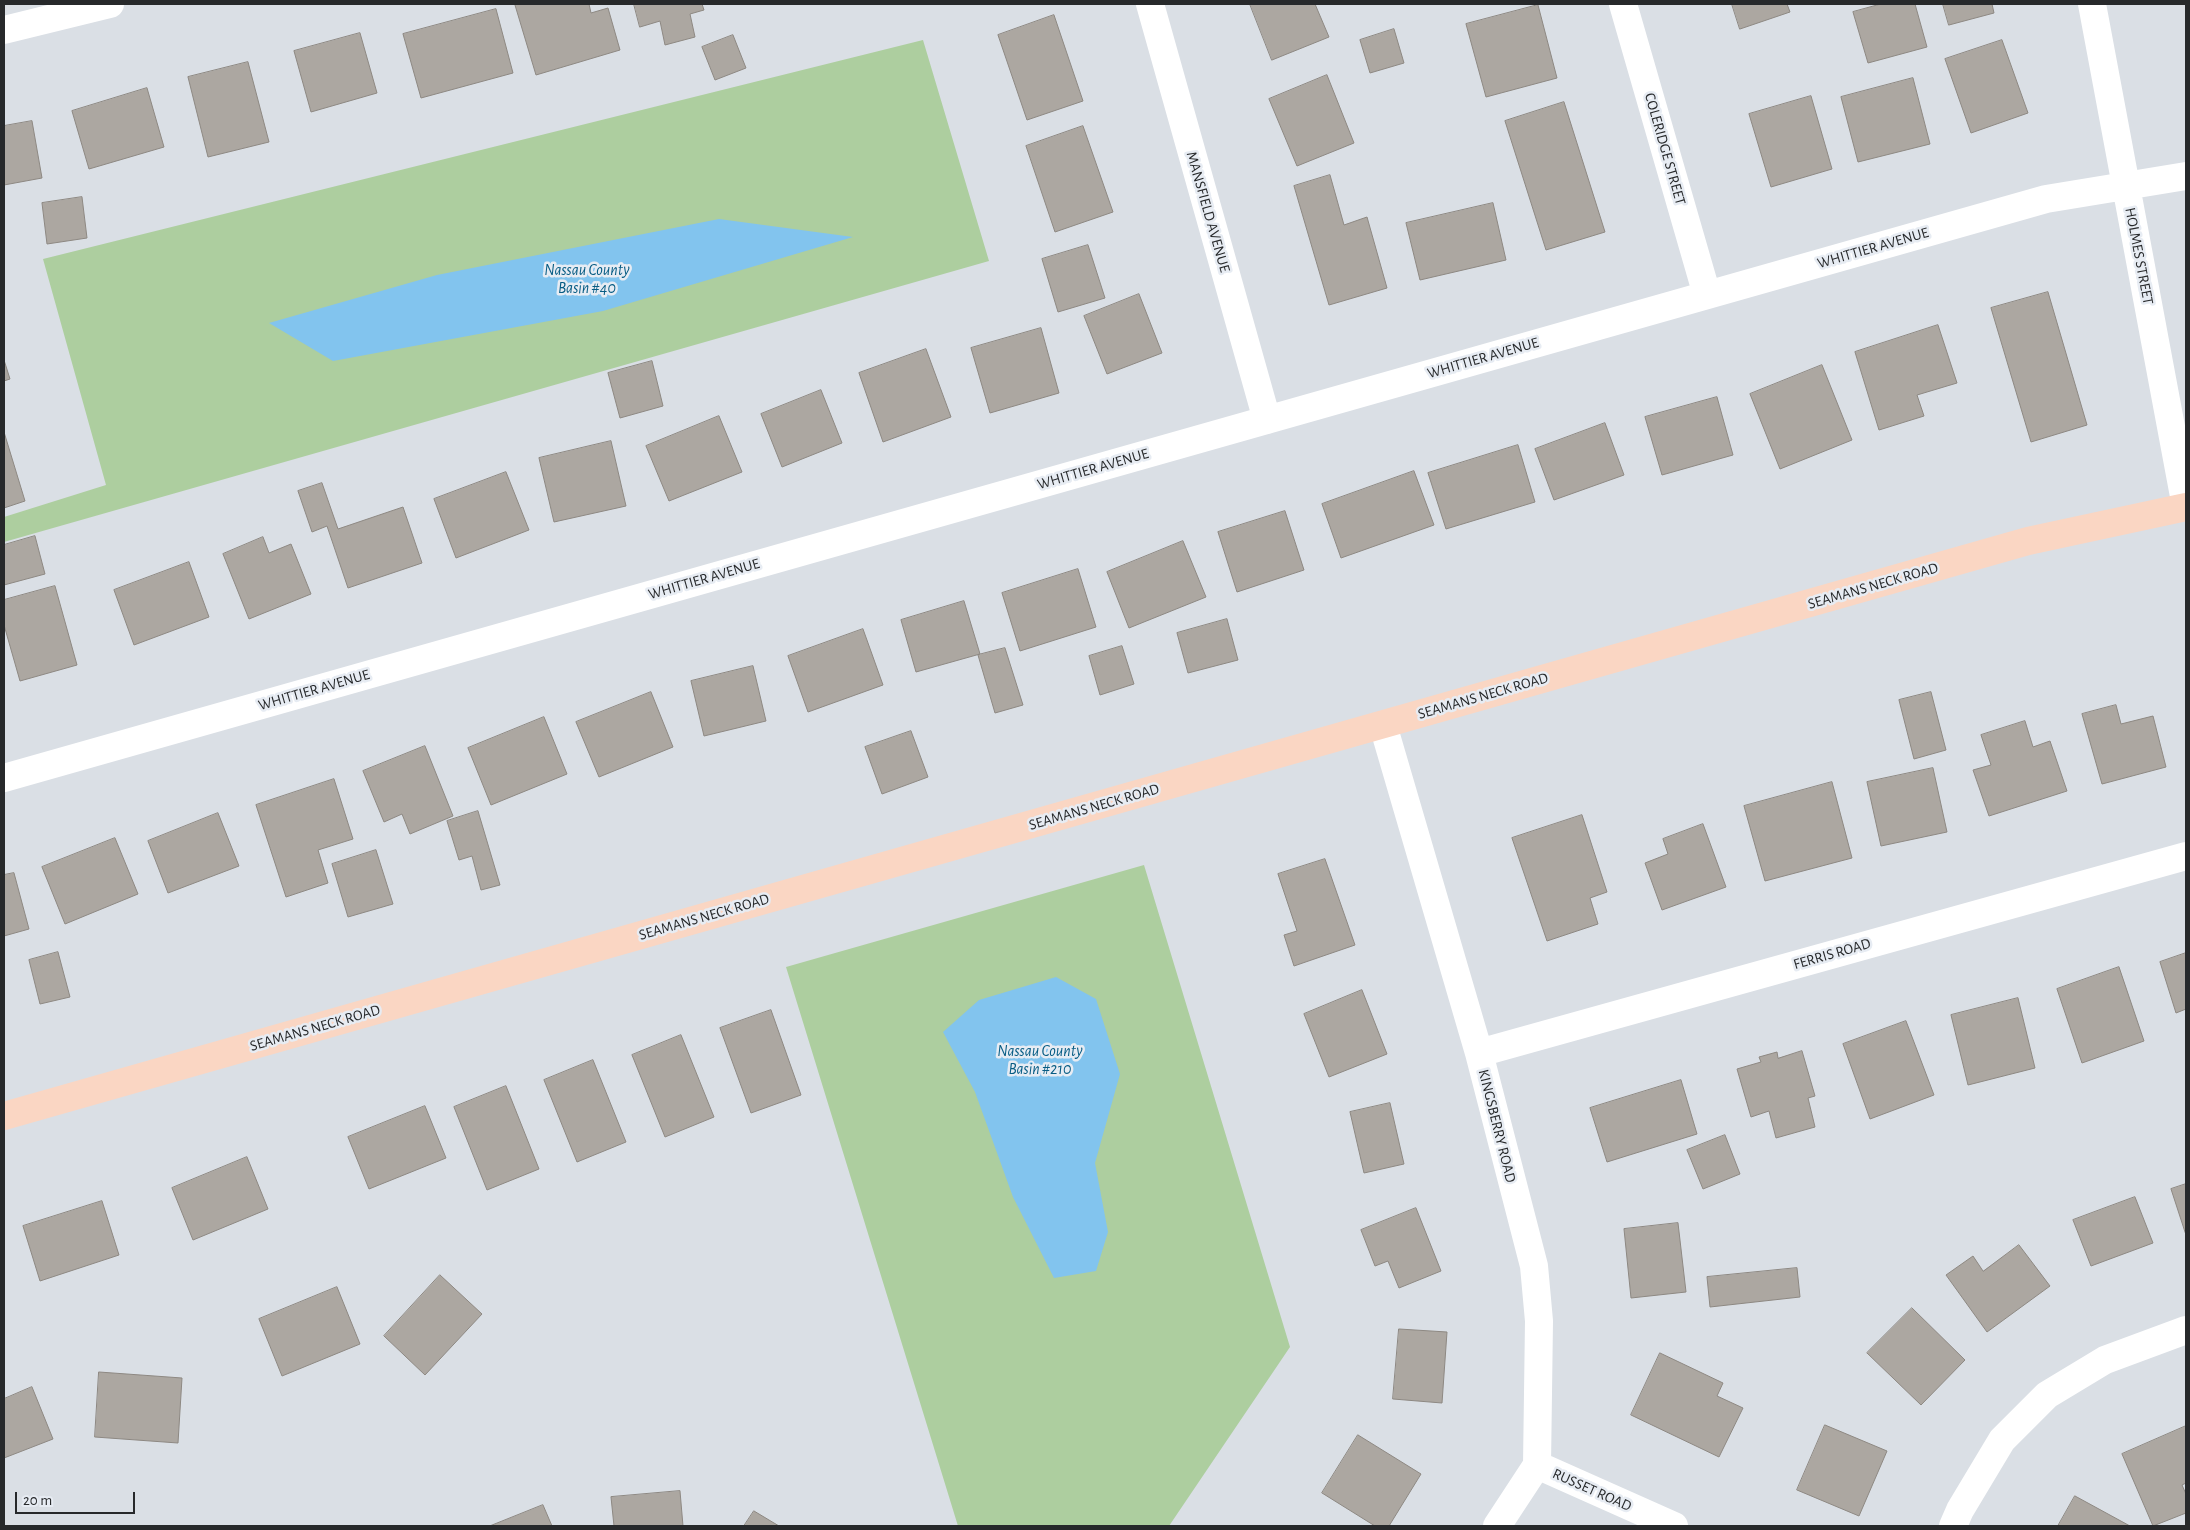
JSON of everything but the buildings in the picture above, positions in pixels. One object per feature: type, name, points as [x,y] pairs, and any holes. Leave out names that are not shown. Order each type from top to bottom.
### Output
[{"type":"main road","name":"SEAMANS NECK ROAD","points":[[4,1116],[2028,542],[2186,507]]},
{"type":"street","points":[[4,30],[110,4]]},
{"type":"street","name":"MANSFIELD AVENUE","points":[[1150,4],[1267,420]]},
{"type":"street","name":"COLERIDGE STREET","points":[[1623,4],[1707,295]]},
{"type":"street","name":"HOLMES STREET","points":[[2092,4],[2186,507]]},
{"type":"street","name":"WHITTIER AVENUE","points":[[4,778],[2046,199],[2186,176]]},
{"type":"street","name":"KINGSBERRY ROAD","points":[[1383,725],[1478,1053],[1534,1266],[1539,1321],[1537,1465]]},
{"type":"street","name":"FERRIS ROAD","points":[[1478,1053],[2186,856]]},
{"type":"street","points":[[1953,1526],[1960,1510],[2002,1440],[2048,1395],[2105,1360],[2186,1330]]},
{"type":"street","points":[[1497,1526],[1537,1465]]},
{"type":"street","name":"RUSSET ROAD","points":[[1537,1465],[1674,1526]]},
{"type":"green space","name":"Nassau County Basin #40","points":[[923,40],[989,261],[4,542],[4,517],[106,485],[43,259]]},
{"type":"green space","points":[[1144,865],[1290,1347],[1169,1526],[958,1526],[786,967]]},
{"type":"water","name":"Nassau County Basin #40","points":[[719,219],[853,237],[603,311],[333,361],[269,323],[437,275]]},
{"type":"water","name":"Nassau County Basin #210","points":[[1056,977],[1096,999],[1120,1074],[1095,1163],[1108,1232],[1096,1271],[1054,1278],[1013,1197],[975,1092],[943,1032],[979,1000]]}]
